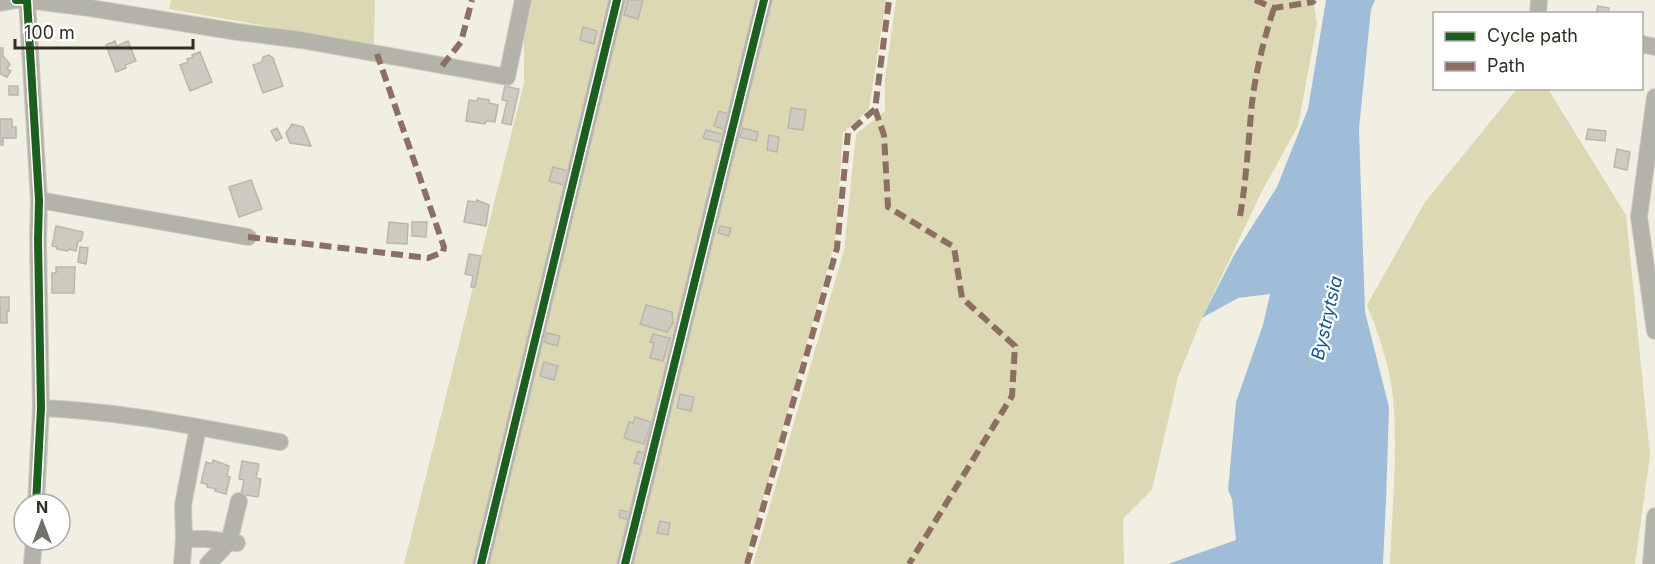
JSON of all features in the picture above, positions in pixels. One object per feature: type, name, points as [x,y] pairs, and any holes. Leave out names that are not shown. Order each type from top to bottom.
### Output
[{"type":"street","points":[[27,0],[39,200],[41,408],[37,492]]},
{"type":"street","points":[[0,3],[27,0],[90,8],[301,40],[507,77],[523,0]]},
{"type":"street","points":[[481,564],[617,0]]},
{"type":"street","points":[[625,564],[764,0]]},
{"type":"street","points":[[1655,97],[1639,217],[1655,331]]},
{"type":"street","points":[[39,200],[248,237]]},
{"type":"street","points":[[41,408],[147,418],[280,442]]},
{"type":"street","points":[[182,564],[183,505],[198,427]]},
{"type":"street","points":[[208,564],[233,543],[239,501]]},
{"type":"street","points":[[1651,564],[1655,516]]},
{"type":"street","points":[[184,539],[233,543]]},
{"type":"shaded area","points":[[171,0],[375,0],[374,45],[169,9]]},
{"type":"shaded area","points":[[532,0],[886,0],[869,109],[843,133],[835,242],[745,564],[404,564],[524,83],[524,38]]},
{"type":"shaded area","points":[[896,0],[1313,0],[1317,23],[1298,126],[1261,193],[1202,318],[1178,377],[1152,490],[1123,519],[1124,564],[753,564],[844,250],[856,134],[885,111],[885,79]]},
{"type":"shaded area","points":[[1516,90],[1549,90],[1626,215],[1650,455],[1635,564],[1390,564],[1395,459],[1393,398],[1383,351],[1367,305],[1425,202]]},
{"type":"water","name":"Bystrytsia","points":[[1326,0],[1375,0],[1371,9],[1359,129],[1365,312],[1389,407],[1383,564],[1168,564],[1236,540],[1232,499],[1228,490],[1236,402],[1263,325],[1270,294],[1238,298],[1202,318],[1234,255],[1277,187],[1308,109]]},
{"type":"building","points":[[628,0],[643,0],[638,19],[624,15]]},
{"type":"building","points":[[1598,6],[1609,8],[1608,12],[1596,12]]},
{"type":"building","points":[[583,27],[597,31],[594,44],[580,40]]},
{"type":"building","points":[[115,41],[117,46],[128,41],[136,61],[116,72],[106,45]]},
{"type":"building","points":[[0,48],[3,48],[3,56],[10,64],[7,69],[11,71],[7,77],[0,74]]},
{"type":"building","points":[[200,52],[212,82],[190,91],[180,65],[188,62],[187,59],[193,57],[192,55]]},
{"type":"building","points":[[269,55],[273,58],[283,86],[263,93],[253,65],[262,62],[263,57]]},
{"type":"building","points":[[9,86],[18,86],[18,95],[9,95]]},
{"type":"building","points":[[505,86],[519,89],[511,125],[502,123],[507,101],[502,100]]},
{"type":"building","points":[[478,98],[498,105],[495,122],[486,121],[485,124],[466,121],[469,100],[477,101]]},
{"type":"building","points":[[791,108],[806,110],[803,130],[788,128]]},
{"type":"building","points":[[719,111],[731,115],[727,130],[714,126]]},
{"type":"building","points":[[0,119],[12,119],[12,127],[16,127],[16,138],[3,138],[3,145],[0,145]]},
{"type":"building","points":[[292,124],[303,127],[311,146],[290,143],[286,133]]},
{"type":"building","points":[[277,128],[282,138],[276,141],[271,131]]},
{"type":"building","points":[[743,128],[758,132],[756,141],[740,137]]},
{"type":"building","points":[[1588,129],[1606,131],[1605,141],[1586,139]]},
{"type":"building","points":[[706,130],[725,135],[723,143],[703,138]]},
{"type":"building","points":[[769,135],[779,137],[777,152],[767,150]]},
{"type":"building","points":[[1617,149],[1630,152],[1627,170],[1614,167]]},
{"type":"building","points":[[553,167],[568,171],[564,185],[549,181]]},
{"type":"building","points":[[251,180],[262,209],[239,217],[229,187]]},
{"type":"building","points":[[477,200],[489,205],[486,226],[464,222],[468,201],[477,202]]},
{"type":"building","points":[[389,222],[408,224],[407,244],[387,243]]},
{"type":"building","points":[[412,222],[427,222],[426,237],[412,236]]},
{"type":"building","points":[[56,226],[83,232],[76,251],[57,249],[52,246]]},
{"type":"building","points":[[720,226],[731,228],[729,236],[718,233]]},
{"type":"building","points":[[80,247],[88,248],[86,264],[78,262]]},
{"type":"building","points":[[469,254],[481,256],[475,287],[471,287],[473,276],[465,274]]},
{"type":"building","points":[[56,267],[75,267],[74,293],[52,293],[52,273],[56,273]]},
{"type":"building","points":[[0,297],[9,297],[7,323],[0,323]]},
{"type":"building","points":[[646,305],[672,312],[673,323],[667,332],[640,324]]},
{"type":"building","points":[[547,333],[560,336],[557,346],[544,342]]},
{"type":"building","points":[[653,334],[670,338],[663,361],[650,358],[654,343],[650,342]]},
{"type":"building","points":[[544,362],[558,366],[554,380],[540,376]]},
{"type":"building","points":[[680,394],[694,397],[691,411],[677,408]]},
{"type":"building","points":[[635,417],[651,422],[644,444],[624,438],[629,422],[633,423]]},
{"type":"building","points":[[638,451],[646,454],[643,465],[634,463]]},
{"type":"building","points":[[213,460],[229,466],[227,476],[230,477],[226,494],[201,483],[206,462],[212,464]]},
{"type":"building","points":[[242,461],[259,464],[256,478],[261,479],[258,497],[241,494],[244,480],[239,479]]},
{"type":"building","points":[[620,510],[632,513],[630,520],[619,517]]},
{"type":"building","points":[[660,521],[670,523],[668,535],[657,533]]},
{"type":"marked path","points":[[442,66],[461,42],[472,0]]},
{"type":"marked path","points":[[747,564],[837,248],[848,133],[875,109],[889,0]]},
{"type":"marked path","points":[[1255,0],[1274,8],[1314,0]]},
{"type":"marked path","points":[[1240,216],[1254,87],[1274,8]]},
{"type":"marked path","points":[[248,237],[428,258],[443,252],[444,247],[377,54]]},
{"type":"marked path","points":[[875,109],[884,135],[888,207],[954,247],[962,298],[1015,346],[1012,396],[909,564]]},
{"type":"cycle path","points":[[16,0],[27,0],[39,200],[41,408],[37,492]]},
{"type":"cycle path","points":[[481,564],[617,0]]},
{"type":"cycle path","points":[[625,564],[764,0]]}]
